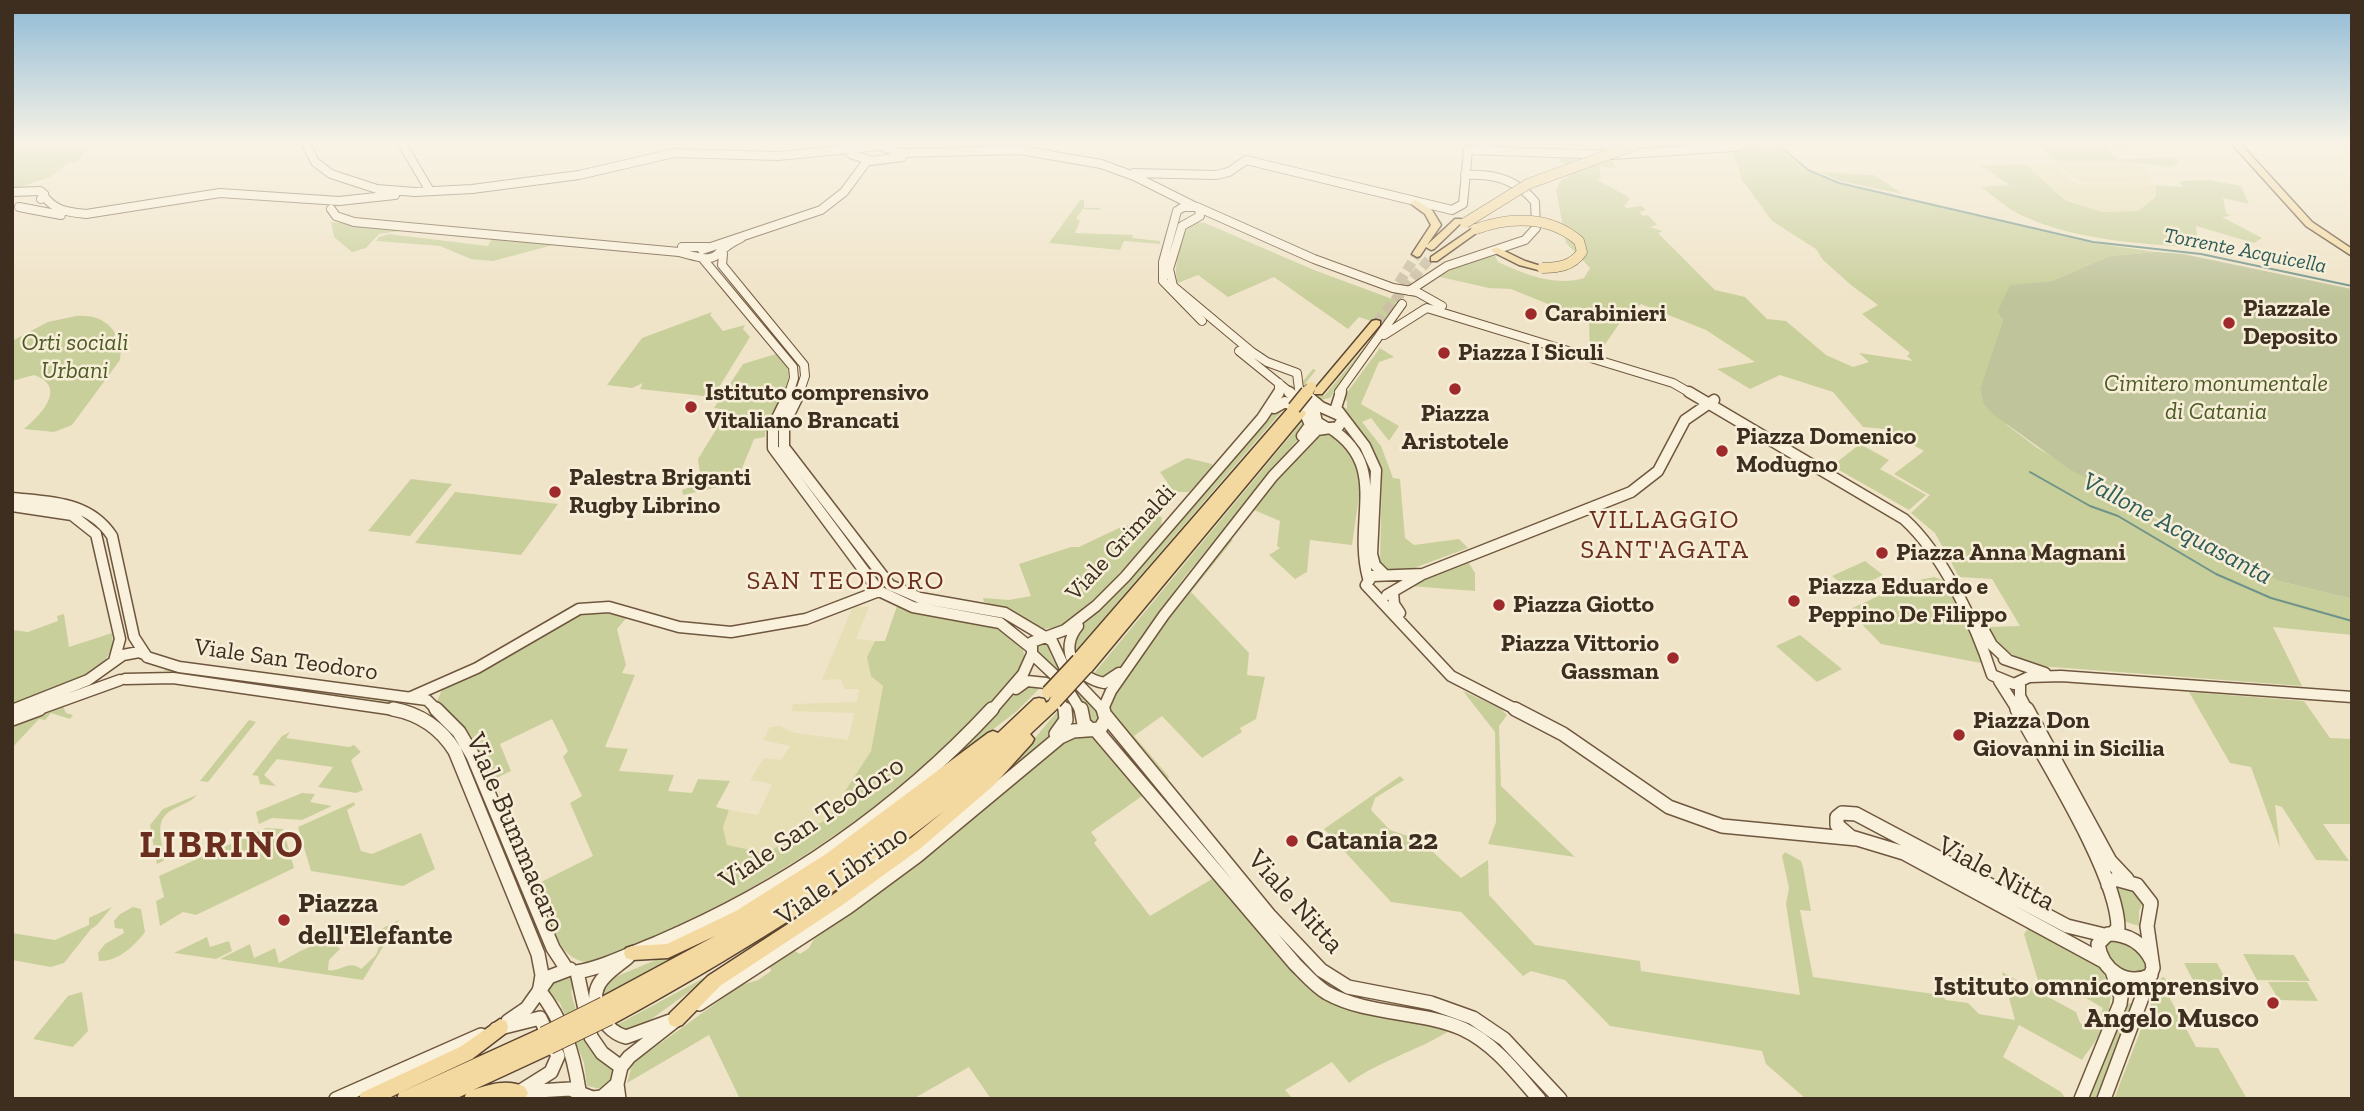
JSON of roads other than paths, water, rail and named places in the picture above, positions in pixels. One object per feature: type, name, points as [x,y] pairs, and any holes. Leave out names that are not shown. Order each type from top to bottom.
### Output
[{"type":"main road","points":[[41,194],[49,205],[58,209],[102,213],[217,194]]},
{"type":"main road","points":[[232,194],[342,203]]},
{"type":"main road","points":[[15,207],[99,218],[208,198],[330,208],[389,194]]},
{"type":"main road","points":[[330,208],[336,216],[354,222],[679,252],[701,258],[716,258],[730,243],[827,206],[841,194]]},
{"type":"main road","points":[[1157,194],[1167,199],[1177,213],[1193,219],[1210,220],[1404,296],[1675,381],[1912,525],[1927,542],[1992,645],[2024,673],[2018,692],[2045,744],[2110,861],[2127,879],[2144,891],[2151,902],[2145,915],[2152,968],[2104,1099]]},
{"type":"main road","points":[[1170,194],[1314,259],[1404,296],[1413,310],[1426,303]]},
{"type":"main road","points":[[1379,194],[1446,210],[1458,208],[1462,204],[1463,194]]},
{"type":"main road","points":[[1426,257],[1482,203],[1500,194]]},
{"type":"main road","points":[[1462,222],[1508,194]]},
{"type":"main road","points":[[1198,208],[1201,214],[1182,226],[1169,270],[1173,286],[1252,352],[1297,373],[1299,389],[1331,401],[1377,341],[1404,296],[1455,263],[1513,244],[1534,231],[1536,205],[1528,194]]},
{"type":"main road","points":[[2282,194],[2313,228],[2352,253]]},
{"type":"main road","points":[[2291,194],[2319,224],[2352,247]]},
{"type":"main road","points":[[15,207],[44,196]]},
{"type":"main road","points":[[342,203],[346,213],[363,217],[678,247],[721,248],[722,265],[804,365],[803,387],[781,429],[784,447],[890,585],[920,598],[995,609],[1014,617],[1044,636]]},
{"type":"main road","points":[[1415,203],[1429,212],[1436,225],[1426,257]]},
{"type":"main road","points":[[1198,208],[1187,206],[1177,213],[1160,271],[1165,288],[1315,413],[1320,425],[1351,443],[1364,466],[1367,487],[1360,545],[1368,579],[1391,582],[1423,574],[1631,492],[1658,471],[1685,420],[1712,402]]},
{"type":"main road","points":[[1426,257],[1476,229],[1500,222],[1530,222],[1561,228],[1579,240],[1582,252],[1576,261],[1562,267],[1542,268],[1518,261],[1496,250]]},
{"type":"main road","points":[[741,238],[710,246],[699,252],[701,258],[793,367],[793,386],[771,427],[773,448],[879,590],[913,607],[1000,623],[1047,666],[1082,708],[1084,724],[1093,730],[1295,964],[1324,991],[1363,1007],[1431,1018],[1466,1031],[1498,1055],[1539,1099]]},
{"type":"main road","points":[[1513,244],[1511,252],[1518,261]]},
{"type":"main road","points":[[1426,303],[1425,288],[1434,275]]},
{"type":"main road","points":[[1377,341],[1426,303]]},
{"type":"main road","points":[[435,1099],[606,1011],[698,971],[878,855],[967,784],[1082,664],[1297,411],[1315,394],[1372,321]]},
{"type":"main road","points":[[1277,381],[1275,372],[1285,369]]},
{"type":"main road","name":"Viale Grimaldi","points":[[1031,651],[1035,639],[1065,630],[1096,606],[1262,418],[1279,396],[1277,381]]},
{"type":"main road","points":[[1287,459],[1316,430],[1338,427],[1341,417],[1336,404],[1342,389]]},
{"type":"main road","points":[[1315,394],[1341,417],[1364,446],[1376,470],[1372,554],[1375,565],[1391,582],[1396,608],[1456,672],[1567,730],[1672,802],[1695,812],[1733,821],[1815,828],[1837,825]]},
{"type":"main road","points":[[1093,730],[1104,727],[1105,697],[1186,583],[1309,428],[1309,418],[1298,406],[1286,401],[1280,402],[1262,418]]},
{"type":"main road","points":[[12,498],[76,506],[91,512],[105,523],[112,536],[133,635],[147,656],[144,667],[122,679],[108,677],[120,639],[96,534],[72,515],[12,506]]},
{"type":"main road","name":"Viale Nitta","points":[[1368,579],[1367,586],[1433,660],[1460,682],[1563,734],[1668,807],[1722,825],[1860,839],[1905,853],[2134,979],[2152,968]]},
{"type":"main road","points":[[1374,593],[1385,595],[1391,582]]},
{"type":"main road","points":[[425,702],[447,682],[563,615],[587,606],[608,606],[695,630],[739,633],[812,620],[879,590]]},
{"type":"main road","points":[[1096,606],[1068,639],[1066,648],[1070,659],[1088,679],[1104,682],[1133,660]]},
{"type":"main road","points":[[1974,620],[1989,662],[1989,671],[2008,692],[2096,855],[2118,914],[2118,928],[2098,944],[2122,997],[2081,1099]]},
{"type":"main road","points":[[120,639],[127,640],[133,635]]},
{"type":"main road","name":"Viale Nitta","points":[[1044,636],[1052,641],[1055,655],[1105,712],[1270,916],[1321,970],[1348,987],[1431,1003],[1473,1018],[1504,1039],[1560,1099]]},
{"type":"main road","name":"Viale San Teodoro","points":[[500,1027],[526,1009],[551,974],[632,953],[705,923],[807,862],[918,782],[979,726],[1029,666],[1031,651]]},
{"type":"main road","points":[[12,710],[80,688],[129,653],[147,656]]},
{"type":"main road","name":"Viale San Teodoro","points":[[147,656],[165,671],[425,702]]},
{"type":"main road","points":[[1989,662],[1995,658],[2061,677]]},
{"type":"main road","name":"Viale Bummacaro","points":[[12,719],[80,688],[165,671],[412,714],[437,726],[455,751],[538,954],[542,975],[540,989]]},
{"type":"main road","points":[[1997,679],[2010,684],[2061,677],[2352,697]]},
{"type":"main road","points":[[979,726],[1027,681],[1045,683],[1065,705],[1068,715],[1064,726],[1014,775]]},
{"type":"main road","points":[[402,699],[447,682]]},
{"type":"main road","points":[[412,714],[424,712],[425,702],[433,688]]},
{"type":"main road","points":[[1049,700],[998,772],[947,818],[846,894],[714,981],[677,1019],[626,1037],[619,1037],[609,1030],[596,998],[596,991],[603,979],[632,953],[668,951],[706,935],[778,894],[867,833],[1049,700]]},
{"type":"main road","points":[[425,702],[459,732],[473,756],[553,948],[571,970],[595,1041],[601,1053],[621,1067],[618,1091],[602,1097],[592,1098],[579,1090],[512,1096],[495,1091],[472,1099]]},
{"type":"main road","name":"Viale Librino","points":[[621,1067],[629,1056],[677,1019],[848,907],[959,824],[1060,737],[1073,731],[1093,730]]},
{"type":"main road","points":[[1837,825],[1839,815],[1847,812],[2060,923],[2080,931],[2108,934],[2137,942],[2152,968]]},
{"type":"main road","points":[[1837,825],[1845,834],[1860,839],[1873,834],[1868,821]]},
{"type":"main road","points":[[2108,885],[2115,878],[2127,879]]},
{"type":"main road","points":[[540,989],[558,1015],[574,1056],[579,1090]]},
{"type":"main road","points":[[336,1099],[500,1027],[540,1018],[558,1056],[551,1072],[512,1096]]},
{"type":"main road","points":[[367,1099],[466,1053],[500,1027]]},
{"type":"main road","points":[[405,1099],[547,1040]]},
{"type":"waterway","name":"Torrente Acquicella","points":[[1886,194],[2093,242],[2201,254],[2352,286]]},
{"type":"waterway","name":"Vallone Acquasanta","points":[[2030,472],[2090,506],[2118,516],[2216,574],[2271,598],[2352,621]]},
{"type":"tunnel","points":[[1399,283],[1417,254]]},
{"type":"tunnel","points":[[1376,323],[1430,258]]},
{"type":"place","name":"Carabinieri","points":[[1531,314]]},
{"type":"place","name":"Piazzale Deposito","points":[[2229,323]]},
{"type":"place","name":"Piazza I Siculi","points":[[1444,353]]},
{"type":"place","name":"Piazza Aristotele","points":[[1455,389]]},
{"type":"place","name":"Istituto comprensivo Vitaliano Brancati","points":[[691,407]]},
{"type":"place","name":"Piazza Domenico Modugno","points":[[1722,451]]},
{"type":"place","name":"Palestra Briganti Rugby Librino","points":[[555,492]]},
{"type":"place","name":"Piazza Anna Magnani","points":[[1882,553]]},
{"type":"place","name":"Piazza Eduardo e Peppino De Filippo","points":[[1794,601]]},
{"type":"place","name":"Piazza Giotto","points":[[1499,605]]},
{"type":"place","name":"Piazza Vittorio Gassman","points":[[1673,658]]},
{"type":"place","name":"Piazza Don Giovanni in Sicilia","points":[[1959,735]]},
{"type":"place","name":"Catania 22","points":[[1292,841]]},
{"type":"place","name":"Piazza dell'Elefante","points":[[284,920]]},
{"type":"place","name":"Istituto omnicomprensivo Angelo Musco","points":[[2273,1003]]},
{"type":"district","name":"VILLAGGIO SANT'AGATA","points":[[1665,536]]},
{"type":"district","name":"SAN TEODORO","points":[[846,582]]},
{"type":"district","name":"LIBRINO","points":[[222,846]]},
{"type":"park label","name":"Orti sociali Urbani","points":[[75,357]]},
{"type":"park label","name":"Cimitero monumentale di Catania","points":[[2216,398]]}]
